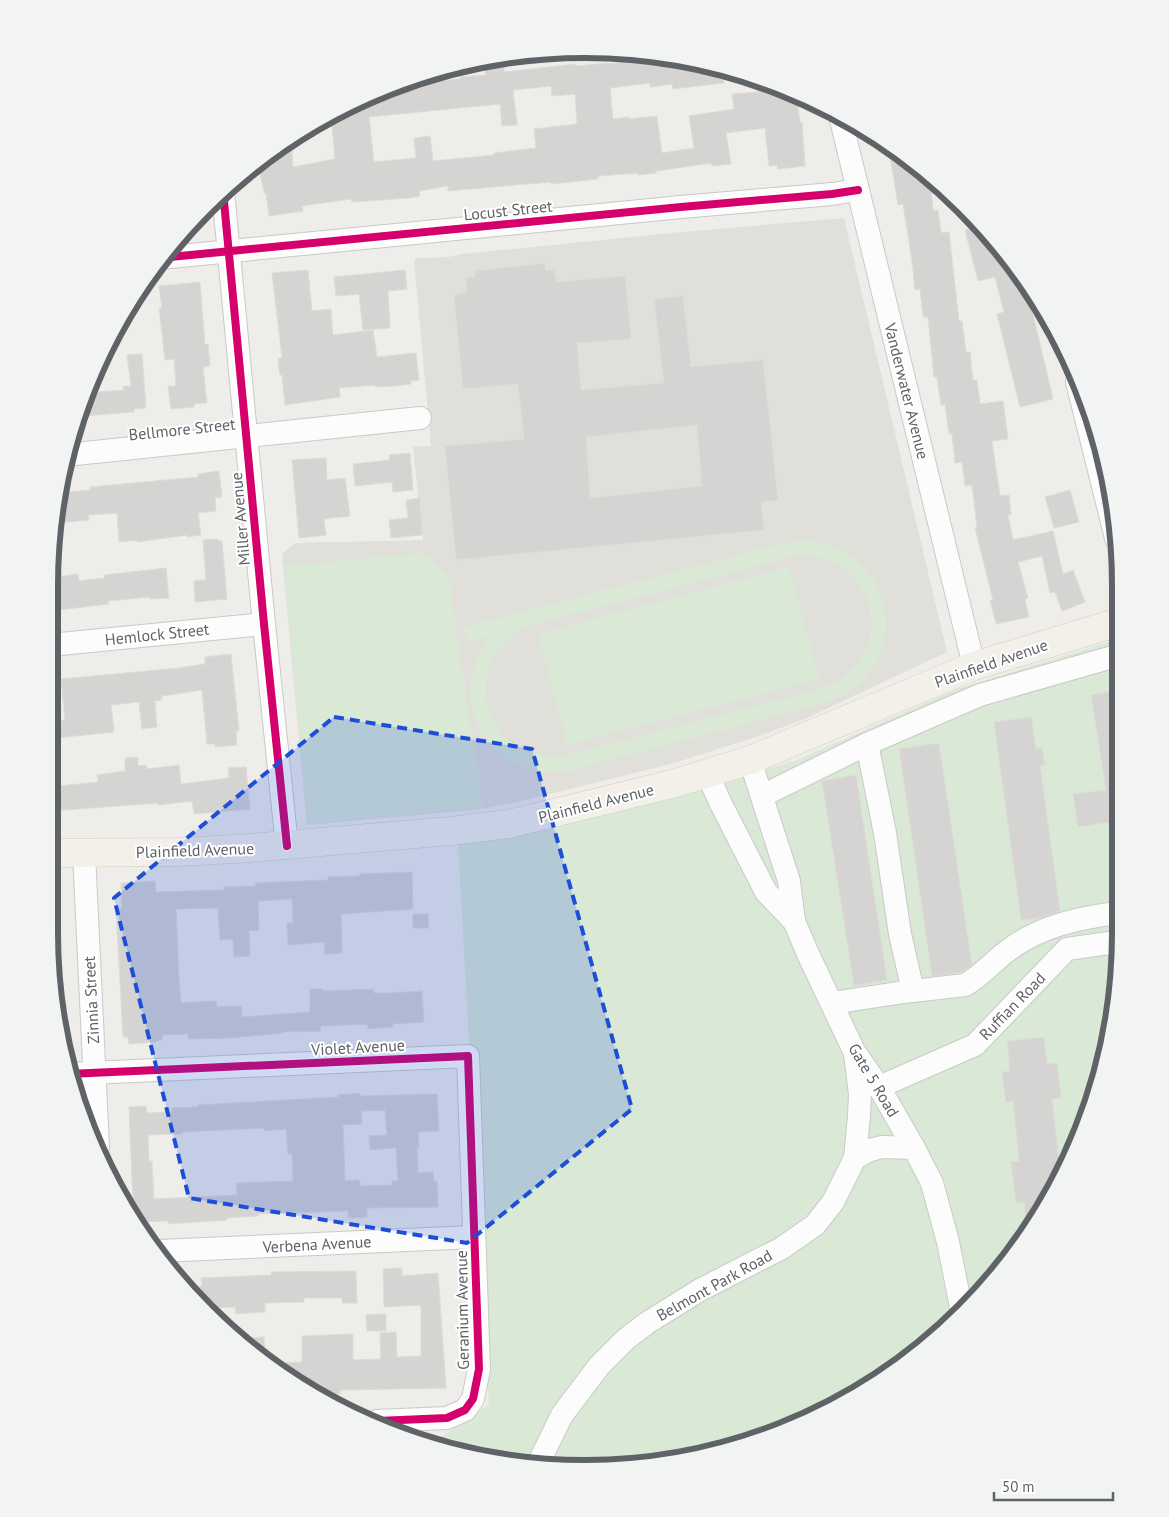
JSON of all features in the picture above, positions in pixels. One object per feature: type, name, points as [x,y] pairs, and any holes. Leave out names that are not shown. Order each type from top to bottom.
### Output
[{"type":"main road","name":"Plainfield Avenue","points":[[58,853],[180,852],[287,846],[509,824],[672,784],[750,760],[974,666],[1112,624]]},
{"type":"street","name":"Vanderwater Avenue","points":[[842,125],[974,666]]},
{"type":"street","name":"Locust Street","points":[[172,257],[858,190]]},
{"type":"street","name":"Miller Avenue","points":[[224,201],[287,846]]},
{"type":"street","name":"Bellmore Street","points":[[74,454],[420,418]]},
{"type":"street","name":"Hemlock Street","points":[[58,644],[264,624]]},
{"type":"street","points":[[762,796],[867,744],[980,695],[1112,657]]},
{"type":"street","points":[[867,744],[885,833],[900,934],[913,991]]},
{"type":"street","name":"Gate 5 Road","points":[[750,760],[789,881],[794,921],[854,1051],[879,1087],[932,1183],[948,1242],[960,1302]]},
{"type":"street","name":"Gate 5 Road","points":[[707,773],[766,892],[794,921]]},
{"type":"street","name":"Zinnia Street","points":[[84,853],[97,1133]]},
{"type":"street","points":[[832,1003],[964,985],[973,980],[1010,948],[1037,933],[1067,922],[1112,914]]},
{"type":"street","name":"Ruffian Road","points":[[879,1087],[974,1045],[1067,949],[1111,943]]},
{"type":"street","points":[[854,1051],[860,1094],[855,1158]]},
{"type":"street","name":"Violet Avenue","points":[[76,1074],[468,1056],[474,1237]]},
{"type":"street","points":[[855,1158],[870,1150],[882,1147],[914,1148]]},
{"type":"street","name":"Belmont Park Road","points":[[541,1457],[562,1415],[599,1366],[626,1339],[646,1323],[700,1290],[782,1248],[815,1224],[833,1202],[855,1158]]},
{"type":"street","name":"Verbena Avenue","points":[[164,1251],[474,1237]]},
{"type":"street","name":"Geranium Avenue","points":[[389,1421],[447,1418],[465,1410],[473,1399],[479,1369],[474,1237]]},
{"type":"highlighted area","points":[[334,717],[532,749],[632,1109],[467,1243],[189,1198],[114,898]]},
{"type":"shaded area","points":[[844,218],[947,652],[805,719],[671,764],[483,809],[307,825],[282,554],[295,543],[423,540],[413,447],[431,446],[414,260],[418,258],[448,257],[682,232]]},
{"type":"green space","points":[[806,540],[838,548],[862,565],[878,588],[886,614],[884,641],[874,667],[854,688],[825,703],[564,772],[537,770],[513,762],[494,748],[480,730],[472,709],[470,686],[475,662],[488,637],[468,642],[464,627],[784,543]],"holes":[[[795,556],[824,559],[846,570],[861,588],[870,609],[871,633],[863,655],[847,675],[821,689],[558,757],[530,753],[509,741],[494,723],[487,701],[487,677],[495,655],[511,637],[536,624]]]},
{"type":"green space","points":[[422,553],[448,574],[483,807],[308,823],[284,566]]},
{"type":"green space","points":[[789,567],[819,679],[567,745],[538,634]]},
{"type":"green space","points":[[1112,641],[1112,932],[1107,1001],[1094,1069],[1084,1102],[1057,1166],[1023,1225],[981,1280],[932,1329],[905,1351],[848,1389],[818,1405],[754,1432],[721,1442],[653,1455],[584,1460],[516,1455],[438,1439],[489,1405],[458,842],[692,792],[797,760],[957,689]]},
{"type":"building","points":[[637,61],[653,62],[723,76],[724,83],[673,89],[672,84],[650,87],[650,83],[610,88],[613,119],[657,116],[662,153],[694,148],[689,116],[734,109],[732,94],[758,92],[757,86],[797,103],[800,122],[802,122],[805,166],[778,169],[777,165],[769,166],[765,128],[726,133],[731,164],[712,166],[711,163],[656,171],[656,173],[598,176],[598,179],[551,184],[551,182],[448,191],[448,186],[419,191],[420,196],[409,198],[352,202],[351,199],[302,206],[303,211],[269,216],[266,193],[264,193],[260,170],[292,146],[293,167],[335,159],[332,122],[351,112],[415,85],[425,82],[486,75],[485,69],[504,67],[504,72],[575,64],[575,66]],"holes":[[[551,86],[552,96],[575,94],[577,124],[534,129],[536,148],[494,153],[494,155],[433,161],[430,136],[414,138],[416,158],[374,162],[369,117],[500,104],[502,126],[517,125],[513,90]]]},
{"type":"building","points":[[890,155],[931,187],[933,211],[938,210],[941,233],[949,232],[959,321],[962,321],[966,352],[970,352],[973,380],[977,380],[980,404],[1003,401],[1008,439],[992,441],[1000,496],[1009,495],[1011,515],[1008,515],[1013,540],[1053,531],[1063,574],[1073,570],[1085,602],[1062,611],[1055,592],[1050,593],[1042,556],[1018,562],[1028,598],[1025,599],[1029,617],[996,624],[990,600],[993,600],[975,528],[977,527],[972,485],[965,486],[962,462],[955,463],[952,434],[949,434],[945,404],[941,405],[937,377],[934,377],[928,317],[923,317],[920,289],[915,290],[903,204],[898,205]]},
{"type":"building","points":[[973,229],[981,237],[1003,264],[1027,299],[1029,306],[1031,306],[1053,399],[1020,407],[997,314],[1004,312],[995,277],[978,281],[965,230]]},
{"type":"building","points":[[545,263],[546,270],[554,270],[557,282],[625,276],[631,339],[577,343],[581,390],[664,383],[654,299],[683,296],[691,367],[763,360],[778,500],[761,502],[764,530],[456,560],[445,446],[524,439],[518,384],[463,389],[454,295],[467,292],[466,278],[475,277],[475,271]],"holes":[[[697,425],[702,486],[590,498],[586,437]]]},
{"type":"building","points":[[308,270],[312,311],[331,309],[333,335],[373,330],[377,357],[416,353],[419,380],[411,381],[411,384],[394,386],[375,387],[375,385],[339,388],[340,397],[285,405],[282,375],[280,375],[278,362],[278,358],[282,358],[272,273]]},
{"type":"building","points":[[405,270],[407,289],[388,291],[390,328],[363,330],[359,294],[336,296],[334,277]]},
{"type":"building","points":[[200,282],[205,345],[208,344],[210,366],[203,367],[207,403],[194,404],[194,407],[171,409],[168,386],[176,386],[174,359],[165,360],[159,308],[162,308],[159,286]]},
{"type":"building","points":[[142,354],[146,408],[134,409],[134,412],[85,416],[94,392],[124,390],[123,386],[131,386],[127,355]]},
{"type":"building","points":[[410,453],[413,490],[393,492],[392,482],[355,486],[353,464],[390,460],[389,455]]},
{"type":"building","points":[[326,458],[327,480],[345,478],[350,516],[324,519],[326,535],[299,538],[292,460]]},
{"type":"building","points":[[219,471],[222,497],[215,498],[216,511],[198,513],[201,535],[187,537],[187,535],[137,542],[137,540],[119,542],[117,513],[88,515],[89,520],[61,522],[66,492],[90,490],[90,487],[198,477],[198,474]]},
{"type":"building","points":[[1070,490],[1079,522],[1054,528],[1045,497]]},
{"type":"building","points":[[420,498],[422,535],[391,538],[389,520],[408,518],[406,500]]},
{"type":"building","points":[[218,539],[222,541],[227,599],[195,602],[194,581],[206,580],[203,540]]},
{"type":"building","points":[[166,568],[169,598],[150,599],[149,597],[108,601],[109,604],[58,610],[58,577],[78,574],[79,581],[105,578],[104,575]]},
{"type":"building","points":[[231,654],[239,731],[236,731],[237,745],[215,747],[215,744],[207,744],[202,690],[162,696],[162,700],[155,701],[157,727],[142,729],[139,702],[111,705],[114,732],[58,738],[58,721],[65,720],[61,679],[179,668],[205,664],[205,657]]},
{"type":"building","points":[[1112,692],[1112,822],[1078,827],[1073,794],[1106,790],[1091,695]]},
{"type":"building","points":[[1031,717],[1036,749],[1042,748],[1045,765],[1040,765],[1060,911],[1040,918],[1021,920],[994,722]]},
{"type":"building","points":[[939,743],[972,965],[962,972],[932,976],[899,749]]},
{"type":"building","points":[[138,757],[138,766],[146,765],[147,769],[179,765],[181,784],[229,778],[228,768],[246,767],[250,809],[194,814],[192,801],[158,805],[158,803],[58,810],[58,786],[98,782],[97,775],[125,771],[125,758]]},
{"type":"building","points":[[856,775],[887,980],[854,986],[822,781]]},
{"type":"building","points":[[412,872],[413,909],[341,914],[342,953],[325,954],[324,942],[288,945],[287,923],[293,923],[292,899],[258,901],[259,930],[249,931],[250,956],[234,957],[233,939],[220,940],[218,908],[176,909],[179,979],[181,1003],[216,1001],[217,1007],[241,1006],[242,1017],[310,1012],[310,989],[323,989],[323,991],[374,989],[374,993],[422,991],[424,1022],[393,1024],[393,1027],[368,1029],[367,1024],[320,1026],[321,1031],[282,1032],[231,1038],[188,1039],[188,1034],[162,1035],[162,1040],[156,1042],[129,1044],[128,1037],[123,1037],[116,909],[122,908],[121,883],[155,881],[156,892],[224,890],[224,887],[256,886],[255,883],[328,880],[328,877],[360,876],[359,874]]},
{"type":"building","points":[[413,914],[428,914],[429,928],[413,928]]},
{"type":"building","points":[[1044,1037],[1047,1064],[1057,1063],[1061,1098],[1052,1099],[1059,1161],[1026,1221],[1024,1202],[1016,1203],[1011,1162],[1019,1161],[1013,1101],[1006,1102],[1002,1072],[1010,1071],[1007,1041]]},
{"type":"building","points":[[360,1093],[360,1096],[437,1094],[439,1131],[418,1132],[419,1147],[417,1147],[418,1173],[433,1172],[434,1181],[437,1181],[438,1207],[367,1208],[367,1217],[348,1218],[348,1211],[258,1214],[258,1216],[226,1218],[227,1220],[168,1224],[168,1221],[144,1222],[132,1203],[129,1107],[146,1106],[147,1113],[172,1112],[172,1108],[198,1107],[198,1105],[338,1097],[338,1095]],"holes":[[[385,1110],[387,1135],[369,1136],[370,1150],[396,1148],[398,1181],[392,1181],[392,1185],[360,1186],[359,1180],[345,1181],[343,1125],[362,1124],[361,1111]],[[264,1128],[264,1131],[286,1129],[288,1154],[292,1154],[293,1181],[236,1183],[237,1195],[154,1199],[152,1161],[149,1161],[148,1135]]]},
{"type":"building","points":[[402,1268],[402,1276],[438,1273],[446,1388],[340,1390],[340,1394],[332,1395],[280,1363],[302,1362],[302,1336],[353,1334],[353,1360],[381,1359],[380,1333],[396,1332],[397,1357],[421,1356],[421,1307],[420,1305],[384,1307],[383,1269]]},
{"type":"building","points":[[356,1271],[357,1303],[342,1303],[342,1298],[304,1298],[304,1302],[265,1303],[265,1312],[236,1314],[235,1307],[215,1308],[194,1286],[202,1286],[201,1278],[271,1275],[271,1272]]},
{"type":"building","points":[[386,1314],[386,1331],[367,1331],[366,1315]]},
{"type":"building","points":[[264,1337],[265,1352],[264,1351],[248,1338]]},
{"type":"cycle path","points":[[172,257],[858,190]]},
{"type":"cycle path","points":[[224,201],[287,846]]},
{"type":"cycle path","points":[[76,1074],[468,1056],[479,1369],[473,1399],[465,1410],[447,1418],[387,1421]]}]
